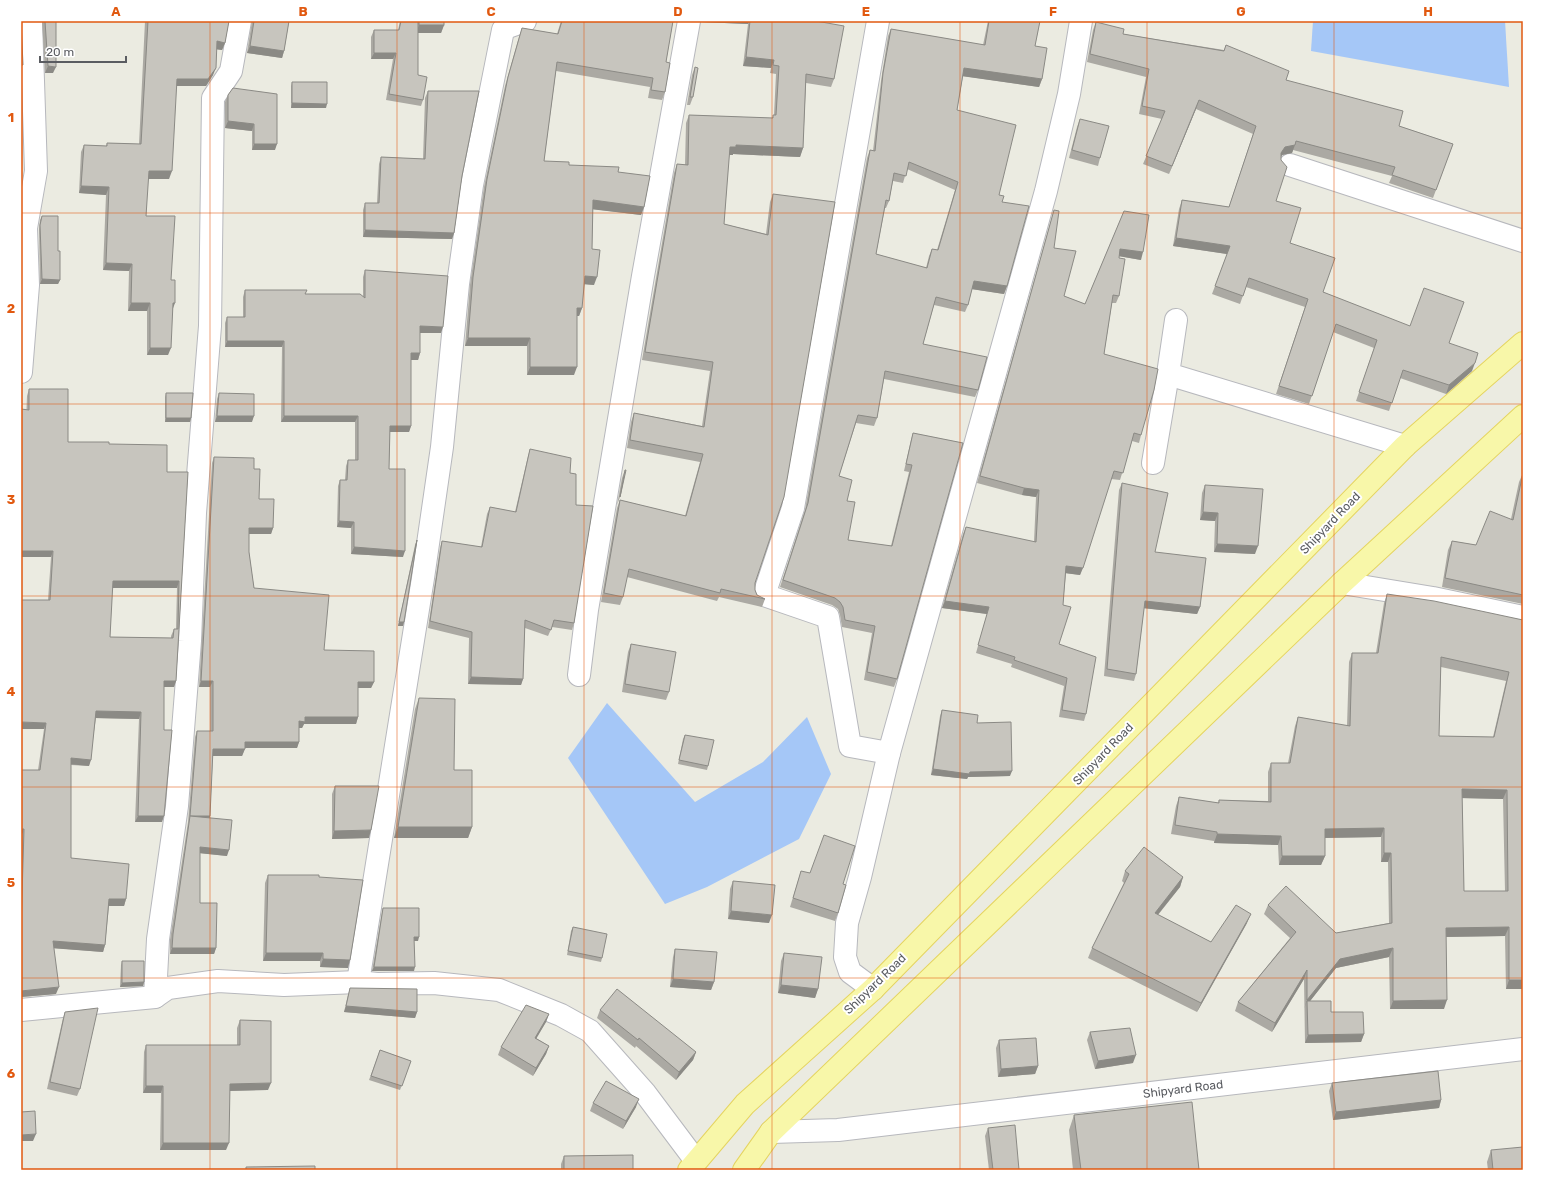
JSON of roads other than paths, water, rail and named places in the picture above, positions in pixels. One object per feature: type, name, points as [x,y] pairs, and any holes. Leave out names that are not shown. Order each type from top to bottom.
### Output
[{"type":"main road","name":"Shipyard Road","points":[[692,1166],[744,1104],[873,988],[1405,446],[1523,343]]},
{"type":"main road","points":[[744,1170],[772,1132],[1342,583],[1523,416]]},
{"type":"street","points":[[21,372],[28,285],[26,228],[36,171],[31,21]]},
{"type":"street","points":[[155,997],[158,939],[177,806],[190,641],[195,513],[210,326],[213,98],[231,71],[240,21]]},
{"type":"street","points":[[358,982],[423,578],[442,447],[458,284],[472,185],[503,30],[525,21]]},
{"type":"street","points":[[579,674],[587,610],[643,276],[689,21]]},
{"type":"street","points":[[878,21],[793,508],[764,595],[828,617],[850,746],[889,753]]},
{"type":"street","points":[[873,988],[850,972],[845,957],[847,930],[889,753],[1046,191],[1069,94],[1081,21]]},
{"type":"street","points":[[1290,165],[1523,241]]},
{"type":"street","points":[[1153,463],[1176,320]]},
{"type":"street","points":[[1168,374],[1405,446]]},
{"type":"street","points":[[1342,583],[1433,598],[1523,617]]},
{"type":"street","points":[[21,1010],[155,997],[168,988],[218,981],[284,985],[358,982],[377,984],[434,983],[499,990],[561,1015],[590,1031],[645,1093],[692,1166]]},
{"type":"street","name":"Shipyard Road","points":[[772,1132],[838,1130],[1523,1049]]},
{"type":"water","points":[[1313,21],[1505,21],[1509,87],[1311,51]]},
{"type":"water","points":[[607,703],[695,802],[763,762],[807,717],[831,774],[799,839],[707,887],[665,904],[568,758]]}]
